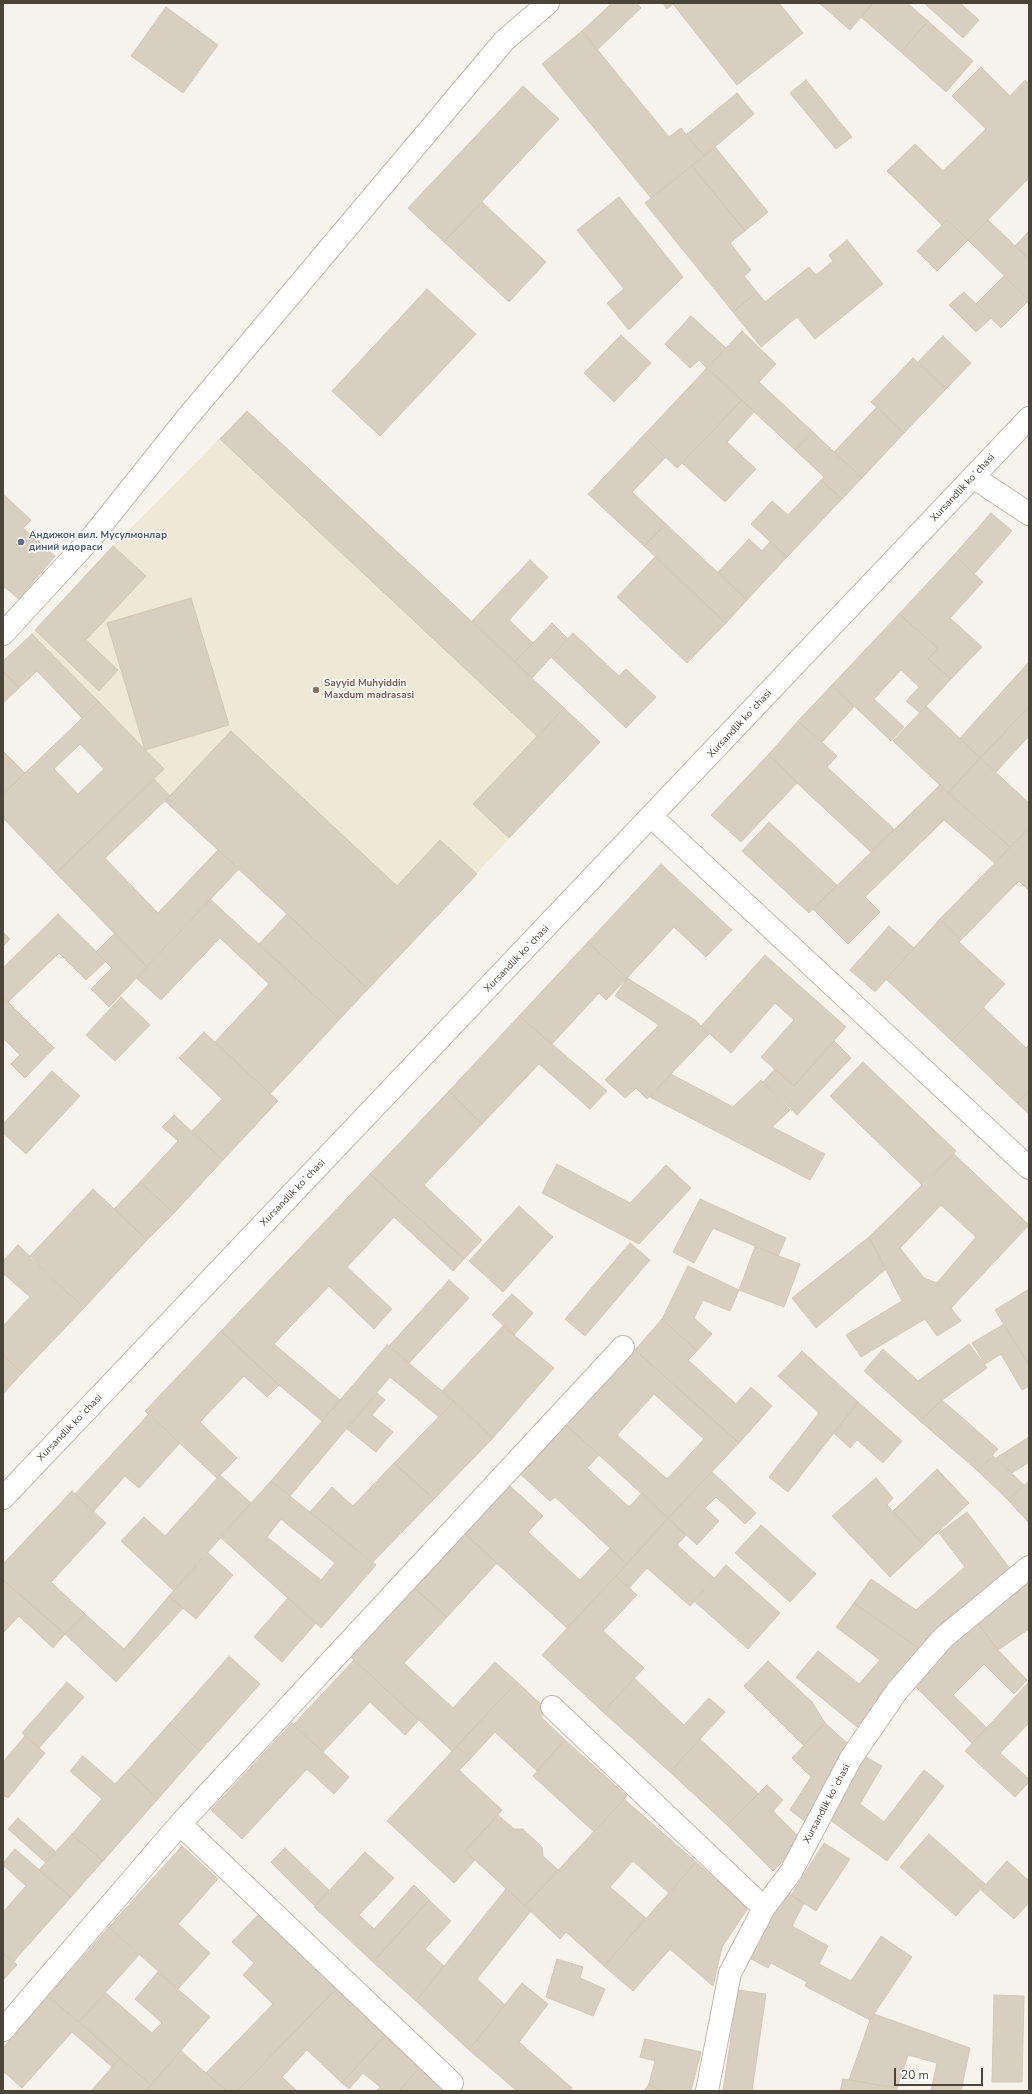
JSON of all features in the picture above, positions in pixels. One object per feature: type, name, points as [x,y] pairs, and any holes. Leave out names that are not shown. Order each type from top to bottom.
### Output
[{"type":"street","points":[[3,634],[92,537],[186,419],[504,41],[548,3]]},
{"type":"street","name":"Xursandlik koʻchasi","points":[[3,1498],[652,817],[1029,418]]},
{"type":"street","points":[[973,477],[1029,514]]},
{"type":"street","points":[[652,817],[1029,1168]]},
{"type":"street","points":[[3,2030],[180,1824],[623,1346]]},
{"type":"street","name":"Xursandlik koʻchasi","points":[[707,2091],[730,1973],[764,1908],[791,1872],[851,1758],[896,1691],[943,1638],[1029,1567]]},
{"type":"street","points":[[552,1708],[764,1908]]},
{"type":"street","points":[[180,1824],[452,2083]]},
{"type":"shaded area","name":"Sayyid Muhyiddin Maxdum madrasasi","points":[[247,411],[600,742],[368,989],[165,801],[170,796],[154,779],[164,769],[32,634],[113,546]]},
{"type":"building","points":[[612,3],[636,3],[641,8],[597,50],[582,31]]},
{"type":"building","points":[[663,3],[779,3],[803,33],[737,85],[673,4],[667,9]]},
{"type":"building","points":[[819,3],[873,3],[850,30]]},
{"type":"building","points":[[873,3],[907,3],[928,21],[901,52],[861,17]]},
{"type":"building","points":[[924,3],[960,3],[979,20],[963,38]]},
{"type":"building","points":[[166,7],[218,45],[183,93],[131,56]]},
{"type":"building","points":[[928,21],[973,61],[946,92],[901,52]]},
{"type":"building","points":[[582,31],[669,137],[681,128],[704,156],[651,198],[542,64]]},
{"type":"building","points":[[981,67],[1010,96],[1025,80],[1029,84],[1029,178],[968,240],[947,220],[942,225],[887,171],[915,144],[943,171],[986,129],[952,96]]},
{"type":"building","points":[[806,80],[852,137],[836,149],[790,93]]},
{"type":"building","points":[[523,86],[559,119],[444,242],[408,208]]},
{"type":"building","points":[[737,93],[754,114],[704,156],[686,135]]},
{"type":"building","points":[[715,147],[768,212],[745,231],[692,166]]},
{"type":"building","points":[[692,166],[745,231],[730,243],[751,270],[744,276],[757,292],[733,312],[645,203]]},
{"type":"building","points":[[619,197],[683,277],[629,330],[607,303],[624,289],[577,230]]},
{"type":"building","points":[[482,202],[546,262],[509,302],[444,242]]},
{"type":"building","points":[[947,220],[968,240],[937,271],[917,251]]},
{"type":"building","points":[[988,220],[1029,259],[1029,300],[968,240]]},
{"type":"building","points":[[1029,231],[1029,259],[1015,246]]},
{"type":"building","points":[[847,240],[883,284],[815,339],[797,317],[761,347],[733,312],[757,292],[765,302],[809,267],[816,275],[833,261],[829,255]]},
{"type":"building","points":[[1004,276],[1029,300],[1001,328],[976,304]]},
{"type":"building","points":[[427,289],[476,334],[380,436],[332,391]]},
{"type":"building","points":[[964,292],[991,318],[976,332],[949,305]]},
{"type":"building","points":[[691,316],[726,348],[707,368],[699,360],[690,368],[665,344]]},
{"type":"building","points":[[742,331],[776,364],[759,382],[813,432],[795,450],[707,368]]},
{"type":"building","points":[[621,335],[651,363],[614,402],[584,373]]},
{"type":"building","points":[[943,336],[971,363],[946,389],[918,362]]},
{"type":"building","points":[[913,358],[946,389],[904,433],[871,402]]},
{"type":"building","points":[[707,368],[742,400],[677,468],[643,436]]},
{"type":"building","points":[[742,400],[754,412],[727,442],[756,469],[725,502],[682,463]]},
{"type":"building","points":[[877,407],[904,433],[862,478],[834,452]]},
{"type":"building","points":[[247,411],[564,708],[538,737],[220,439]]},
{"type":"building","points":[[813,432],[862,478],[842,499],[821,480],[824,477],[795,450]]},
{"type":"building","points":[[643,436],[666,457],[632,492],[666,524],[644,546],[588,494]]},
{"type":"building","points":[[821,480],[842,499],[787,557],[751,524],[772,501],[788,515]]},
{"type":"building","name":"Андижон вил. Мусулмонлар диний идораси","points":[[3,494],[31,520],[23,528],[55,556],[19,599],[3,586]]},
{"type":"building","points":[[991,513],[1012,531],[974,574],[954,555]]},
{"type":"building","points":[[666,524],[747,600],[726,623],[644,546]]},
{"type":"building","points":[[749,539],[762,551],[770,542],[787,557],[747,600],[718,572]]},
{"type":"building","points":[[113,546],[146,576],[86,640],[118,670],[99,691],[35,630]]},
{"type":"building","points":[[954,555],[983,582],[950,618],[982,647],[951,679],[928,659],[938,648],[899,614]]},
{"type":"building","points":[[655,557],[726,623],[687,663],[617,597]]},
{"type":"building","points":[[530,560],[548,577],[509,620],[533,643],[515,662],[472,621]]},
{"type":"building","points":[[191,598],[229,725],[145,750],[107,623]]},
{"type":"building","points":[[899,614],[938,648],[928,659],[951,679],[920,713],[906,701],[919,687],[901,670],[874,699],[904,727],[891,741],[832,685]]},
{"type":"building","points":[[552,623],[568,639],[532,678],[515,662]]},
{"type":"building","points":[[573,633],[619,676],[626,669],[656,697],[626,728],[551,657]]},
{"type":"building","points":[[32,634],[99,702],[82,718],[37,671],[19,688],[3,671],[3,661]]},
{"type":"building","points":[[1029,662],[1029,707],[980,758],[960,738]]},
{"type":"building","points":[[3,671],[19,688],[3,703]]},
{"type":"building","points":[[832,685],[854,707],[822,742],[798,721]]},
{"type":"building","points":[[99,702],[164,769],[56,873],[3,818],[3,794]],"holes":[[[80,744],[104,769],[78,794],[54,769]]]},
{"type":"building","points":[[926,706],[980,758],[948,793],[893,741]]},
{"type":"building","points":[[1029,707],[1029,736],[996,772],[980,758]]},
{"type":"building","points":[[564,708],[600,742],[509,838],[473,804]]},
{"type":"building","points":[[798,721],[837,756],[827,767],[894,829],[871,852],[797,783],[769,754]]},
{"type":"building","points":[[231,731],[397,886],[440,840],[477,874],[368,989],[165,801]]},
{"type":"building","points":[[3,751],[25,773],[3,794]]},
{"type":"building","points":[[769,754],[797,783],[741,842],[711,815]]},
{"type":"building","points":[[980,758],[1029,803],[1029,828],[1010,847],[948,793]]},
{"type":"building","points":[[154,779],[170,796],[105,858],[158,913],[218,850],[239,869],[147,967],[56,873]]},
{"type":"building","points":[[940,785],[1010,847],[995,863],[944,820],[865,897],[880,912],[848,944],[813,909]]},
{"type":"building","points":[[769,822],[837,885],[809,913],[742,851]]},
{"type":"building","points":[[1029,828],[1029,891],[1019,881],[961,940],[940,919]]},
{"type":"building","points":[[661,864],[732,930],[706,957],[674,927],[627,978],[588,942]]},
{"type":"building","points":[[210,899],[340,1019],[270,1094],[215,1042],[269,984],[220,938],[161,1000],[136,978]]},
{"type":"building","points":[[58,914],[106,961],[86,980],[59,953],[8,1002],[3,997],[3,968]]},
{"type":"building","points":[[287,914],[368,989],[340,1019],[259,944]]},
{"type":"building","points":[[940,919],[961,940],[959,942],[1005,984],[952,1041],[886,979]]},
{"type":"building","points":[[889,926],[914,948],[875,992],[850,970]]},
{"type":"building","points":[[3,932],[10,939],[3,946]]},
{"type":"building","points":[[115,933],[147,967],[109,1007],[91,989],[112,968],[96,952]]},
{"type":"building","points":[[588,942],[627,978],[606,1000],[599,993],[552,1044],[519,1016]]},
{"type":"building","points":[[765,955],[846,1027],[794,1086],[761,1057],[794,1020],[775,1003],[731,1053],[701,1026]]},
{"type":"building","points":[[627,978],[695,1020],[709,1034],[647,1099],[636,1088],[625,1098],[605,1080],[659,1025],[615,996]]},
{"type":"building","points":[[3,997],[54,1048],[25,1078],[11,1064],[20,1055],[3,1038]]},
{"type":"building","points":[[121,997],[150,1025],[115,1061],[86,1035]]},
{"type":"building","points":[[984,1008],[1026,1048],[1029,1045],[1029,1091],[1017,1103],[952,1041]]},
{"type":"building","points":[[519,1016],[607,1091],[590,1109],[539,1064],[482,1124],[449,1091]]},
{"type":"building","points":[[204,1032],[278,1101],[223,1160],[192,1131],[222,1099],[179,1058]]},
{"type":"building","points":[[834,1041],[851,1058],[797,1115],[763,1082],[775,1069],[794,1086]]},
{"type":"building","points":[[863,1062],[956,1151],[923,1186],[830,1096]]},
{"type":"building","points":[[52,1071],[80,1096],[26,1154],[3,1133],[3,1124]]},
{"type":"building","points":[[671,1074],[733,1107],[761,1080],[790,1110],[772,1127],[825,1154],[810,1180],[650,1097]]},
{"type":"building","points":[[449,1091],[482,1124],[424,1185],[482,1240],[464,1259],[370,1174]]},
{"type":"building","points":[[1029,1091],[1029,1114],[1017,1103]]},
{"type":"building","points":[[174,1115],[223,1160],[174,1213],[140,1182],[178,1141],[162,1127]]},
{"type":"building","points":[[954,1154],[1029,1225],[951,1308],[961,1321],[937,1336],[925,1319],[861,1357],[846,1335],[902,1301],[869,1237]],"holes":[[[941,1205],[976,1237],[937,1283],[924,1278],[900,1248]]]},
{"type":"building","points":[[557,1164],[630,1203],[666,1165],[691,1188],[639,1244],[542,1193]]},
{"type":"building","points":[[370,1174],[464,1259],[453,1271],[394,1217],[347,1267],[392,1309],[374,1329],[329,1286],[274,1344],[340,1400],[322,1421],[279,1385],[221,1331]]},
{"type":"building","points":[[140,1182],[174,1213],[147,1240],[114,1209]]},
{"type":"building","points":[[93,1189],[147,1240],[84,1308],[29,1257]]},
{"type":"building","points":[[700,1199],[786,1238],[778,1256],[713,1228],[694,1263],[673,1252]]},
{"type":"building","points":[[519,1206],[553,1237],[503,1292],[469,1261]]},
{"type":"building","points":[[869,1237],[886,1269],[816,1328],[792,1298]]},
{"type":"building","points":[[630,1243],[650,1260],[585,1336],[565,1319]]},
{"type":"building","points":[[18,1245],[84,1308],[22,1373],[3,1355],[3,1326],[30,1297],[3,1273],[3,1261]]},
{"type":"building","points":[[755,1247],[800,1264],[784,1307],[739,1290]]},
{"type":"building","points":[[688,1266],[739,1290],[730,1311],[703,1300],[694,1318],[712,1334],[697,1351],[662,1319]]},
{"type":"building","points":[[449,1280],[469,1298],[409,1363],[389,1346]]},
{"type":"building","points":[[1029,1289],[1029,1365],[995,1310]]},
{"type":"building","points":[[512,1294],[533,1313],[514,1335],[492,1315]]},
{"type":"building","points":[[662,1319],[697,1351],[688,1360],[736,1404],[751,1387],[772,1406],[739,1443],[635,1350]]},
{"type":"building","points":[[1004,1324],[1029,1365],[1029,1386],[1022,1390],[1001,1354],[985,1364],[972,1343]]},
{"type":"building","points":[[503,1326],[554,1368],[493,1438],[442,1391]]},
{"type":"building","points":[[221,1331],[279,1385],[267,1397],[244,1376],[200,1422],[237,1458],[217,1478],[145,1411]]},
{"type":"building","points":[[969,1344],[987,1368],[942,1400],[920,1421],[864,1371],[883,1349],[918,1381]]},
{"type":"building","points":[[387,1345],[454,1401],[439,1417],[390,1377],[290,1496],[271,1481]]},
{"type":"building","points":[[635,1350],[739,1443],[668,1518],[564,1423]],"holes":[[[654,1394],[704,1439],[667,1479],[617,1435]]]},
{"type":"building","points":[[802,1351],[858,1402],[788,1492],[769,1477],[819,1413],[778,1376]]},
{"type":"building","points":[[3,1355],[22,1373],[3,1394]]},
{"type":"building","points":[[377,1393],[385,1400],[372,1415],[393,1432],[376,1452],[347,1429]]},
{"type":"building","points":[[942,1400],[998,1449],[978,1471],[920,1421]]},
{"type":"building","points":[[454,1401],[493,1438],[434,1499],[394,1463]]},
{"type":"building","points":[[858,1402],[902,1441],[883,1463],[857,1440],[850,1448],[834,1433]]},
{"type":"building","points":[[149,1414],[180,1443],[139,1488],[125,1476],[93,1512],[75,1494]]},
{"type":"building","points":[[564,1423],[599,1455],[587,1468],[629,1507],[642,1493],[668,1518],[627,1564],[555,1497],[550,1501],[518,1472]]},
{"type":"building","points":[[1029,1437],[1029,1462],[1012,1473],[996,1458]]},
{"type":"building","points":[[993,1456],[1024,1485],[1008,1500],[978,1471]]},
{"type":"building","points":[[394,1463],[434,1499],[372,1563],[310,1512],[332,1487],[353,1506]]},
{"type":"building","points":[[937,1469],[969,1503],[924,1545],[893,1511]]},
{"type":"building","points":[[712,1472],[756,1513],[745,1524],[716,1497],[705,1508],[719,1521],[697,1545],[668,1518]]},
{"type":"building","points":[[220,1475],[251,1503],[174,1591],[121,1541],[144,1517],[165,1536]]},
{"type":"building","points":[[876,1478],[893,1498],[887,1505],[924,1545],[890,1577],[832,1516]]},
{"type":"building","points":[[271,1481],[376,1565],[321,1628],[220,1537]],"holes":[[[281,1519],[335,1563],[321,1580],[267,1537]]]},
{"type":"building","points":[[1029,1481],[1029,1523],[1008,1500]]},
{"type":"building","points":[[510,1486],[543,1516],[528,1532],[580,1580],[610,1548],[627,1564],[567,1628],[465,1534]]},
{"type":"building","points":[[72,1491],[106,1523],[51,1582],[85,1614],[65,1634],[3,1580],[3,1564]]},
{"type":"building","points":[[967,1512],[1011,1570],[921,1650],[854,1603],[871,1579],[916,1610],[965,1567],[939,1533]]},
{"type":"building","points":[[668,1518],[686,1535],[677,1545],[715,1579],[690,1606],[647,1568],[629,1588],[616,1576]]},
{"type":"building","points":[[761,1525],[816,1574],[790,1602],[735,1553]]},
{"type":"building","points":[[465,1534],[497,1563],[447,1617],[414,1588]]},
{"type":"building","points":[[207,1552],[233,1575],[196,1619],[169,1596]]},
{"type":"building","points":[[726,1565],[780,1613],[748,1649],[694,1601]]},
{"type":"building","points":[[616,1576],[637,1595],[603,1631],[644,1668],[603,1712],[542,1655]]},
{"type":"building","points":[[1029,1579],[1029,1629],[998,1650],[974,1618]]},
{"type":"building","points":[[3,1580],[65,1634],[53,1648],[19,1616],[3,1633]]},
{"type":"building","points":[[414,1588],[447,1617],[404,1663],[453,1708],[495,1662],[517,1682],[452,1751],[350,1656]]},
{"type":"building","points":[[169,1596],[183,1608],[116,1682],[65,1634],[85,1614],[124,1649]]},
{"type":"building","points":[[288,1598],[316,1623],[282,1662],[254,1637]]},
{"type":"building","points":[[854,1603],[921,1650],[857,1727],[796,1677],[818,1651],[859,1684],[880,1660],[836,1627]]},
{"type":"building","points":[[974,1618],[998,1650],[1027,1680],[1014,1694],[984,1664],[953,1695],[987,1728],[972,1743],[911,1682]]},
{"type":"building","points":[[229,1656],[260,1684],[200,1751],[170,1723]]},
{"type":"building","points":[[354,1660],[419,1720],[405,1735],[370,1702],[323,1752],[293,1725]]},
{"type":"building","points":[[768,1661],[812,1702],[825,1723],[803,1745],[744,1686]]},
{"type":"building","points":[[634,1678],[684,1725],[709,1698],[725,1712],[670,1772],[603,1712]]},
{"type":"building","points":[[67,1682],[84,1697],[39,1748],[22,1733]]},
{"type":"building","points":[[517,1682],[547,1710],[541,1717],[565,1740],[537,1771],[495,1732],[470,1759],[457,1746]]},
{"type":"building","points":[[1028,1683],[1029,1723],[1000,1753],[1029,1779],[1029,1782],[1015,1797],[965,1751]]},
{"type":"building","points":[[170,1723],[200,1751],[158,1799],[128,1770]]},
{"type":"building","points":[[292,1723],[349,1777],[334,1794],[307,1769],[242,1839],[211,1810]]},
{"type":"building","points":[[825,1723],[847,1743],[808,1824],[790,1810],[811,1777],[792,1758]]},
{"type":"building","points":[[25,1736],[45,1753],[8,1798],[3,1795],[3,1762]]},
{"type":"building","points":[[700,1739],[759,1794],[727,1825],[670,1772]]},
{"type":"building","points":[[565,1740],[627,1796],[594,1832],[533,1776]]},
{"type":"building","points":[[457,1746],[470,1759],[459,1770],[502,1810],[465,1851],[475,1860],[454,1883],[387,1821]]},
{"type":"building","points":[[862,1755],[882,1766],[860,1804],[884,1822],[924,1770],[944,1786],[887,1861],[826,1817]]},
{"type":"building","points":[[83,1756],[115,1784],[128,1770],[158,1799],[103,1861],[72,1834],[102,1799],[70,1771]]},
{"type":"building","points":[[767,1785],[783,1800],[773,1811],[803,1841],[773,1871],[727,1825]]},
{"type":"building","points":[[624,1799],[696,1862],[669,1893],[633,1861],[610,1887],[646,1918],[604,1966],[566,1932],[560,1939],[525,1906]]},
{"type":"building","points":[[498,1815],[514,1829],[523,1829],[542,1847],[543,1856],[558,1870],[525,1906],[465,1851]]},
{"type":"building","points":[[18,1818],[56,1852],[46,1863],[8,1829]]},
{"type":"building","points":[[72,1834],[103,1861],[71,1897],[39,1870]]},
{"type":"building","points":[[929,1834],[985,1884],[956,1916],[900,1867]]},
{"type":"building","points":[[824,1843],[850,1859],[816,1911],[791,1895]]},
{"type":"building","points":[[182,1846],[218,1879],[178,1924],[210,1953],[178,1989],[109,1927]]},
{"type":"building","points":[[285,1848],[329,1890],[315,1906],[271,1862]]},
{"type":"building","points":[[15,1849],[71,1897],[13,1962],[3,1953],[3,1912],[26,1886],[3,1865],[3,1863]]},
{"type":"building","points":[[365,1852],[394,1878],[359,1915],[374,1929],[414,1885],[429,1900],[373,1962],[314,1907]]},
{"type":"building","points":[[1007,1861],[1029,1881],[1029,1903],[1014,1919],[981,1890]]},
{"type":"building","points":[[696,1862],[748,1908],[722,1947],[713,1986],[670,1949],[633,1991],[604,1966]]},
{"type":"building","points":[[506,1889],[531,1911],[477,1979],[505,2005],[469,2050],[416,2001]]},
{"type":"building","points":[[782,1889],[804,1903],[792,1926],[828,1946],[819,1964],[851,1981],[881,1936],[912,1957],[870,2020],[805,1986],[807,1982],[771,1963],[768,1968],[746,1956]]},
{"type":"building","points":[[429,1900],[451,1921],[425,1949],[444,1966],[416,2001],[373,1962]]},
{"type":"building","points":[[258,1915],[336,1989],[237,2091],[227,2091],[206,2073],[273,2004],[243,1975],[254,1963],[232,1942]]},
{"type":"building","points":[[109,1927],[139,1955],[79,2022],[48,1996]]},
{"type":"building","points":[[3,1953],[17,1965],[4,1979],[3,1979]]},
{"type":"building","points":[[557,1959],[583,1967],[580,1978],[605,1989],[593,2016],[546,1997]]},
{"type":"building","points":[[158,1972],[210,2017],[151,2085],[79,2022],[106,1993],[152,2033],[162,2023],[135,1999]]},
{"type":"building","points":[[522,1983],[548,2004],[519,2042],[572,2088],[570,2091],[517,2091],[469,2050]]},
{"type":"building","points":[[336,1989],[386,2034],[342,2083],[307,2050],[282,2077],[297,2091],[237,2091]]},
{"type":"building","points":[[738,1990],[766,1994],[752,2091],[723,2091]]},
{"type":"building","points":[[994,1995],[1024,1996],[1022,2082],[992,2082]]},
{"type":"building","points":[[48,1996],[120,2058],[112,2067],[72,2032],[22,2088],[3,2071],[3,2048]]},
{"type":"building","points":[[874,2014],[970,2048],[961,2091],[931,2091],[937,2063],[908,2055],[897,2088],[849,2080],[870,2020]]},
{"type":"building","points":[[386,2034],[421,2066],[399,2091],[376,2091],[380,2087],[363,2073],[349,2089],[342,2083]]},
{"type":"building","points":[[645,2039],[701,2052],[691,2091],[661,2091],[649,2084],[655,2061],[640,2057]]},
{"type":"building","points":[[181,2051],[206,2073],[227,2091],[145,2091]]},
{"type":"building","points":[[120,2058],[151,2085],[145,2091],[91,2091]]},
{"type":"building","points":[[421,2066],[450,2091],[399,2091]]},
{"type":"building","points":[[843,2079],[897,2088],[896,2091],[840,2091]]},
{"type":"building","points":[[649,2084],[661,2091],[644,2091]]},
{"type":"place","name":"Андижон вил. Мусулмонлар диний идораси","points":[[21,542]]},
{"type":"place","name":"Sayyid Muhyiddin Maxdum madrasasi","points":[[316,690]]}]
